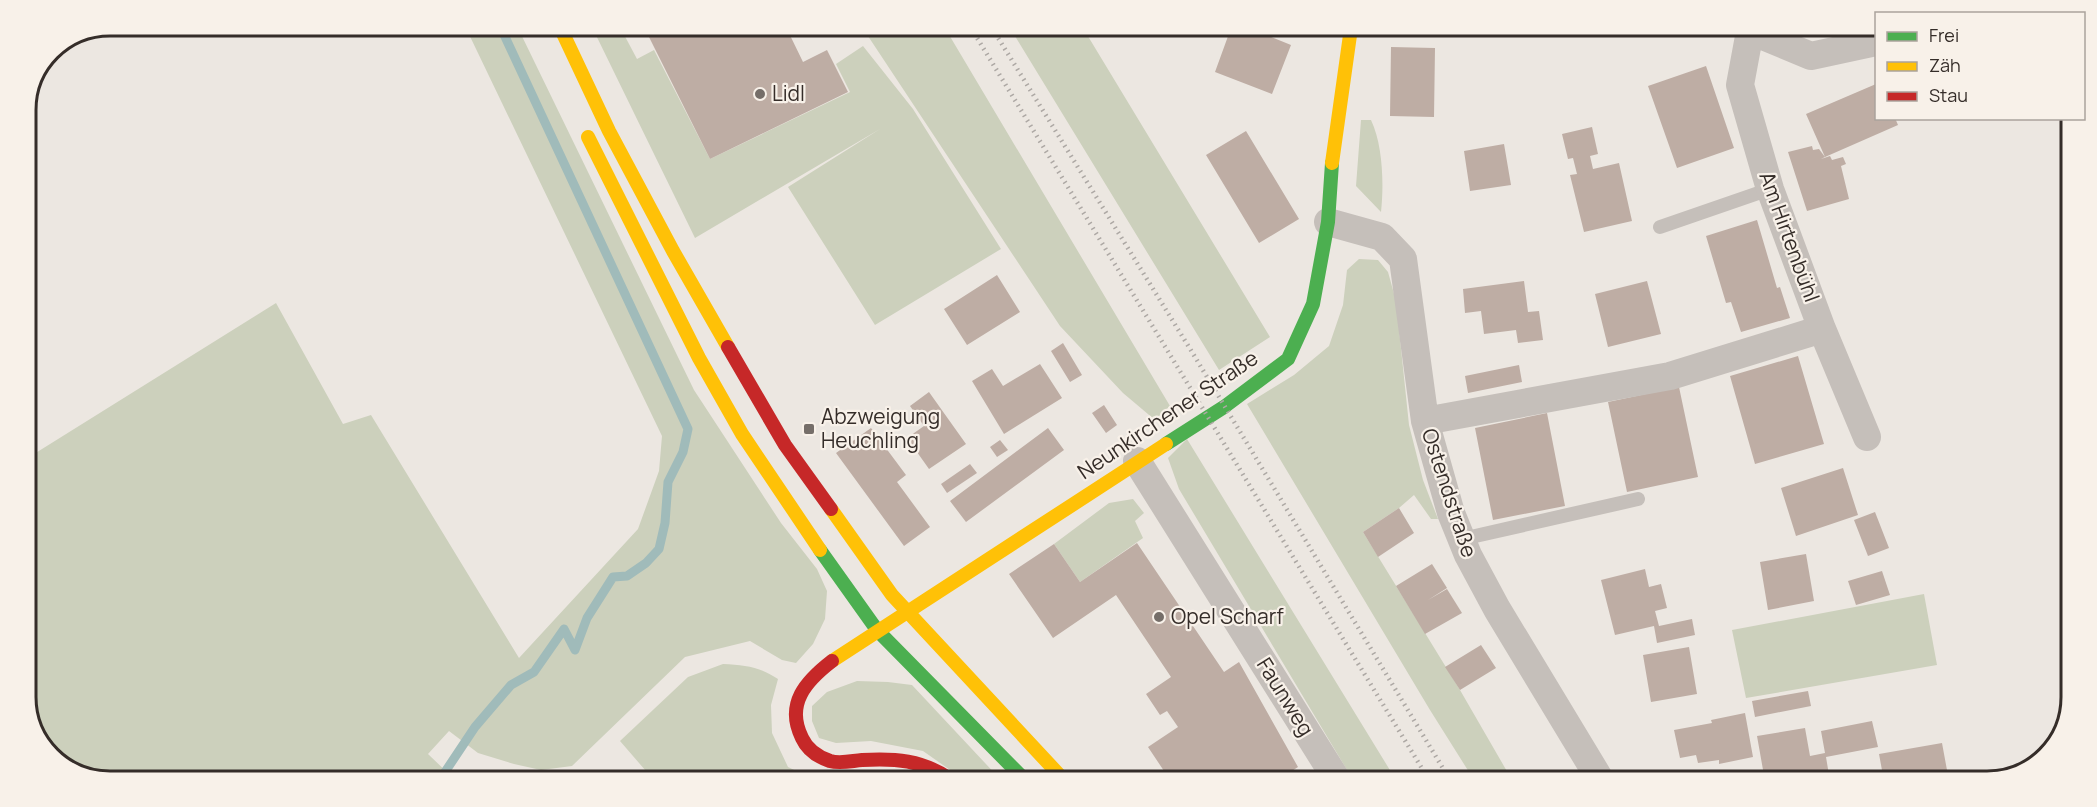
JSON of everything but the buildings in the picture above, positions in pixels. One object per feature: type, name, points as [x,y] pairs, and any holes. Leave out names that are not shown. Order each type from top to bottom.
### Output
[{"type":"main road","points":[[564,36],[609,131],[673,251],[784,445],[906,612],[1055,771]]},
{"type":"main road","name":"Neunkirchener Straße","points":[[940,771],[924,764],[897,758],[836,762],[820,757],[808,749],[795,726],[798,696],[821,668],[1137,461],[1224,407],[1288,359],[1313,304],[1328,222],[1334,140],[1349,36]]},
{"type":"main road","points":[[580,120],[699,358],[742,434],[877,630],[1016,771]]},
{"type":"street","name":"Am Hirtenbühl","points":[[1747,36],[1740,85],[1770,189],[1822,329],[1867,437]]},
{"type":"street","points":[[1763,36],[1811,56],[1875,42]]},
{"type":"street","name":"Ostendstraße","points":[[1328,222],[1382,237],[1403,259],[1425,421],[1451,513],[1468,555],[1497,609],[1595,771]]},
{"type":"street","points":[[1425,421],[1670,376],[1822,329]]},
{"type":"street","name":"Faunweg","points":[[1137,461],[1331,771]]},
{"type":"lane","points":[[1660,227],[1770,189]]},
{"type":"lane","points":[[1462,539],[1638,499]]},
{"type":"green space","points":[[470,36],[522,36],[694,390],[781,523],[817,569],[827,591],[825,619],[813,644],[796,663],[782,660],[750,641],[685,657],[572,766],[541,770],[478,753],[449,731],[428,754],[446,771],[110,771],[86,767],[65,756],[51,742],[42,726],[36,702],[36,453],[276,303],[343,424],[371,415],[519,658],[638,529],[659,471],[662,436]]},
{"type":"green space","points":[[596,36],[625,36],[637,59],[654,50],[710,159],[850,92],[836,64],[863,46],[913,109],[1001,249],[875,325],[788,187],[880,129],[695,238]]},
{"type":"green space","points":[[868,36],[950,36],[1170,406],[1155,420],[1123,393],[1060,326]]},
{"type":"green space","points":[[1015,36],[1088,36],[1270,337],[1219,370]]},
{"type":"green space","points":[[1361,120],[1371,120],[1378,141],[1382,178],[1381,212],[1356,186]]},
{"type":"green space","points":[[1359,259],[1378,260],[1388,272],[1396,301],[1409,425],[1423,480],[1438,519],[1431,519],[1414,495],[1363,532],[1507,771],[1468,771],[1247,404],[1294,375],[1329,346],[1343,305],[1347,270]]},
{"type":"green space","points":[[1187,439],[1390,771],[1348,771],[1179,489],[1168,458]]},
{"type":"green space","points":[[1133,499],[1144,513],[1135,521],[1143,538],[1080,582],[1054,544],[1109,503]]},
{"type":"green space","points":[[1924,594],[1937,665],[1746,698],[1732,630]]},
{"type":"green space","points":[[723,664],[752,667],[778,679],[771,705],[772,733],[788,767],[796,771],[646,771],[620,741],[688,677]]},
{"type":"green space","points":[[857,681],[912,685],[993,771],[952,771],[923,751],[871,741],[836,743],[819,738],[812,721],[812,706],[827,692]]},
{"type":"waterway","points":[[446,771],[475,727],[511,685],[534,672],[564,629],[575,650],[587,618],[613,577],[627,576],[646,563],[659,549],[665,523],[668,482],[683,452],[688,429],[505,36]]},
{"type":"railway","points":[[976,36],[1424,771]]},
{"type":"railway","points":[[997,36],[1192,352],[1445,771]]},
{"type":"traffic: fast","points":[[1166,444],[1224,407],[1288,359],[1313,304],[1328,222],[1332,163]]},
{"type":"traffic: fast","points":[[820,550],[877,630],[1016,771]]},
{"type":"traffic: slow","points":[[564,36],[609,131],[673,251],[728,347]]},
{"type":"traffic: slow","points":[[1332,163],[1350,36]]},
{"type":"traffic: slow","points":[[588,137],[699,358],[742,434],[820,550]]},
{"type":"traffic: slow","points":[[832,661],[1166,444]]},
{"type":"traffic: slow","points":[[831,509],[892,595],[1056,771]]},
{"type":"traffic: jam","points":[[728,347],[785,445],[831,509]]},
{"type":"traffic: jam","points":[[832,661],[807,685],[797,704],[797,726],[810,749],[834,762],[897,760],[919,764],[936,771]]},
{"type":"place","name":"Lidl","points":[[760,94]]},
{"type":"place","name":"Abzweigung Heuchling","points":[[809,429]]},
{"type":"place","name":"Opel Scharf","points":[[1159,617]]}]
